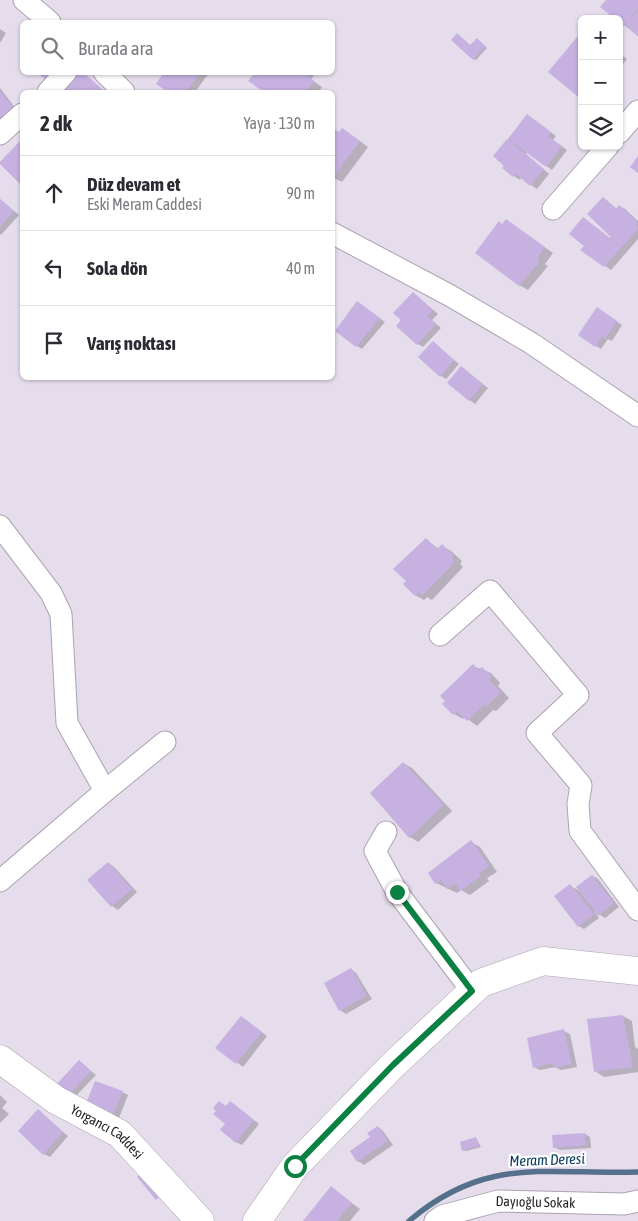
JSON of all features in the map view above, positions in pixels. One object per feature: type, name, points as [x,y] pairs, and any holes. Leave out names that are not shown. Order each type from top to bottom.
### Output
[{"type":"street","points":[[24,0],[48,20]]},
{"type":"street","points":[[50,90],[63,75]]},
{"type":"street","points":[[107,75],[122,90]]},
{"type":"street","points":[[623,128],[638,111]]},
{"type":"street","points":[[0,134],[20,116]]},
{"type":"street","points":[[554,209],[605,150]]},
{"type":"street","points":[[335,235],[449,295],[530,343],[638,416]]},
{"type":"street","points":[[0,526],[51,593],[61,614],[67,723],[105,791]]},
{"type":"street","points":[[440,635],[490,591],[578,696],[538,733],[581,785],[578,804],[580,831],[638,910]]},
{"type":"street","points":[[0,882],[165,742]]},
{"type":"street","points":[[386,832],[375,851],[397,892],[472,991]]},
{"type":"street","points":[[257,1221],[295,1166],[393,1065],[482,983],[543,961],[638,972]]},
{"type":"street","name":"Yorgancı Caddesi","points":[[0,1059],[56,1100],[120,1134],[200,1221]]},
{"type":"street","name":"Dayıoğlu Sokak","points":[[435,1221],[442,1216],[498,1201],[624,1204],[638,1201]]},
{"type":"building","points":[[606,0],[638,0],[638,8],[624,26],[623,15],[610,15],[600,7]]},
{"type":"building","points":[[638,10],[638,36],[625,25]]},
{"type":"building","points":[[457,33],[470,45],[477,38],[485,46],[473,60],[451,40]]},
{"type":"building","points":[[578,36],[578,97],[548,72]]},
{"type":"building","points":[[40,75],[50,75],[46,80]]},
{"type":"building","points":[[77,75],[86,75],[103,90],[64,90]]},
{"type":"building","points":[[162,75],[199,75],[188,90],[165,90],[156,84]]},
{"type":"building","points":[[253,75],[307,75],[314,81],[307,90],[261,90],[248,81]]},
{"type":"building","points":[[0,91],[14,109],[0,119]]},
{"type":"building","points":[[527,114],[551,132],[548,136],[562,146],[546,167],[508,139]]},
{"type":"building","points":[[342,128],[360,141],[335,175],[335,130],[339,132]]},
{"type":"building","points":[[507,139],[544,169],[530,186],[516,174],[513,177],[502,168],[504,166],[493,156]]},
{"type":"building","points":[[19,142],[20,184],[0,164]]},
{"type":"building","points":[[638,156],[638,173],[630,167]]},
{"type":"building","points":[[603,197],[616,209],[619,205],[638,222],[636,225],[638,229],[604,267],[580,250],[584,246],[569,234],[583,217],[619,245],[587,214]]},
{"type":"building","points":[[0,199],[14,211],[0,227]]},
{"type":"building","points":[[506,219],[545,247],[537,258],[540,261],[519,286],[475,253],[499,221],[502,224]]},
{"type":"building","points":[[413,292],[433,310],[427,316],[436,324],[417,345],[396,326],[401,320],[393,313]]},
{"type":"building","points":[[357,301],[380,318],[356,347],[335,331]]},
{"type":"building","points":[[597,307],[617,321],[605,339],[602,336],[595,347],[578,335]]},
{"type":"building","points":[[433,341],[454,360],[440,377],[418,357]]},
{"type":"building","points":[[461,366],[483,384],[469,401],[447,383]]},
{"type":"building","points":[[426,538],[437,549],[442,544],[454,556],[452,558],[455,562],[422,596],[419,592],[415,596],[403,584],[406,581],[393,569]]},
{"type":"building","points":[[473,664],[478,670],[482,667],[492,677],[489,680],[501,692],[486,707],[484,705],[467,721],[457,711],[453,715],[442,704],[445,701],[440,696]]},
{"type":"building","points":[[403,762],[444,805],[409,838],[370,793]]},
{"type":"building","points":[[471,840],[489,866],[479,873],[481,876],[460,891],[455,883],[447,889],[441,880],[435,884],[428,873]]},
{"type":"building","points":[[108,862],[132,889],[111,907],[87,880]]},
{"type":"building","points":[[592,875],[614,903],[598,916],[576,887]]},
{"type":"building","points":[[570,884],[594,914],[578,927],[554,896]]},
{"type":"building","points":[[351,968],[367,996],[339,1011],[324,983]]},
{"type":"building","points":[[623,1015],[633,1067],[594,1072],[587,1019]]},
{"type":"building","points":[[241,1016],[262,1032],[236,1064],[215,1048]]},
{"type":"building","points":[[564,1029],[572,1064],[554,1068],[553,1063],[533,1068],[527,1038]]},
{"type":"building","points":[[79,1060],[91,1071],[67,1097],[55,1086]]},
{"type":"building","points":[[95,1081],[123,1091],[113,1116],[85,1106]]},
{"type":"building","points":[[219,1101],[226,1106],[230,1101],[254,1120],[236,1143],[220,1130],[225,1124],[213,1114],[216,1111],[213,1108]]},
{"type":"building","points":[[38,1109],[63,1132],[43,1155],[18,1131]]},
{"type":"building","points":[[378,1126],[388,1141],[357,1162],[350,1151],[370,1137],[367,1133]]},
{"type":"building","points":[[585,1133],[586,1145],[553,1148],[552,1135]]},
{"type":"building","points":[[476,1137],[479,1146],[462,1151],[460,1142]]},
{"type":"building","points":[[146,1169],[165,1192],[156,1200],[137,1177]]},
{"type":"building","points":[[331,1186],[352,1203],[337,1221],[303,1221]]},
{"type":"waterway","name":"Meram Deresi","points":[[409,1221],[437,1200],[464,1186],[491,1177],[545,1171],[638,1172]]},
{"type":"route","points":[[295,1166],[393,1065],[472,991],[397,892]]}]
